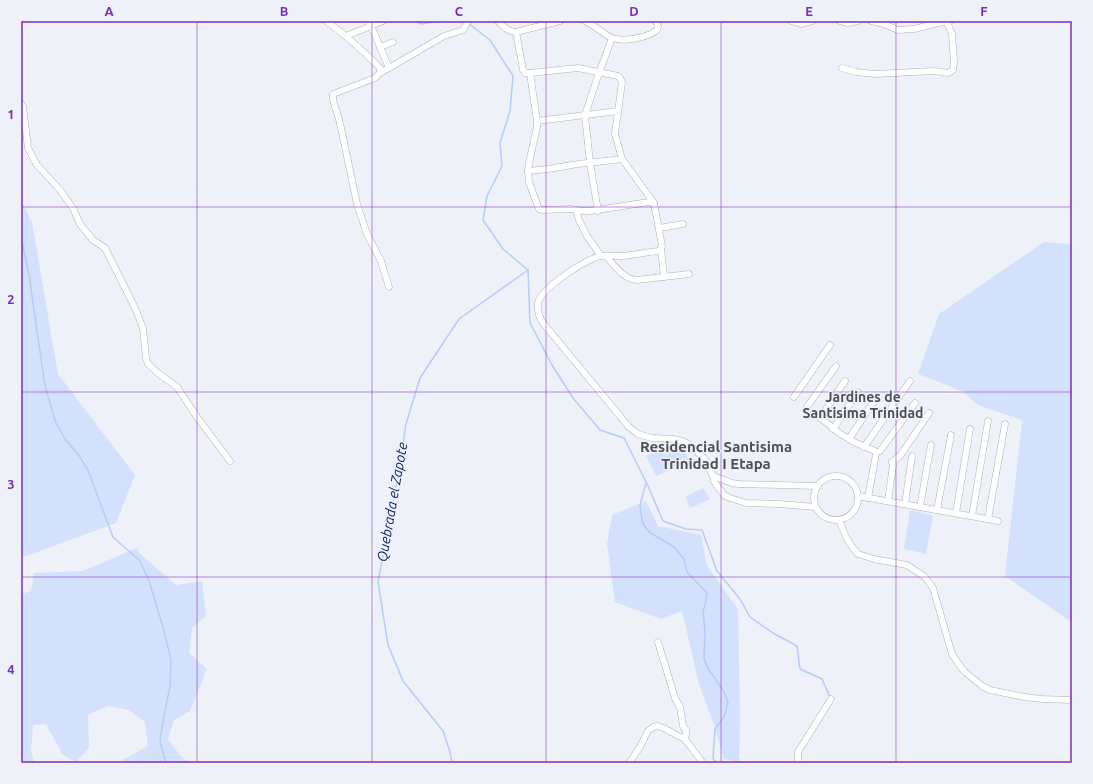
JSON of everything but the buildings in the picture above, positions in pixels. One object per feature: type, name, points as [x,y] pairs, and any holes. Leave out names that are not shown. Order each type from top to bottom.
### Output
[{"type":"street","points":[[326,21],[357,45],[380,68],[380,73]]},
{"type":"street","points":[[346,36],[370,23],[384,21]]},
{"type":"street","points":[[389,287],[381,261],[367,234],[357,204],[340,123],[333,100],[333,94],[375,78],[380,73],[444,36],[463,30],[468,21]]},
{"type":"street","points":[[498,21],[504,28],[516,32],[560,21]]},
{"type":"street","points":[[586,21],[612,38],[629,40],[649,35],[657,30],[658,26],[656,21]]},
{"type":"street","points":[[791,21],[801,24],[812,21]]},
{"type":"street","points":[[840,21],[848,23],[858,21]]},
{"type":"street","points":[[842,68],[856,72],[875,74],[934,71],[948,73],[953,70],[954,55],[952,34],[948,22],[914,29],[898,30],[884,24],[871,21]]},
{"type":"street","points":[[370,23],[389,68]]},
{"type":"street","points":[[516,32],[524,73],[578,68],[618,76],[620,78],[622,82],[615,134],[622,159],[651,201],[659,228],[664,277]]},
{"type":"street","points":[[598,211],[590,163],[586,115],[612,38]]},
{"type":"street","points":[[380,47],[393,42]]},
{"type":"street","points":[[530,73],[537,121],[528,171],[529,182],[539,209],[598,211],[651,201]]},
{"type":"street","points":[[21,103],[23,107],[28,148],[37,165],[60,190],[73,208],[80,224],[93,240],[105,248],[135,308],[143,328],[148,364],[177,388],[230,461]]},
{"type":"street","points":[[537,121],[618,111]]},
{"type":"street","points":[[528,171],[622,159]]},
{"type":"street","points":[[590,211],[596,202]]},
{"type":"street","points":[[576,210],[578,220],[587,236],[604,256],[627,278],[637,280],[689,274]]},
{"type":"street","points":[[659,228],[684,224]]},
{"type":"street","points":[[661,249],[659,251],[622,256],[604,256],[585,262],[573,269],[544,292],[538,302],[539,316],[543,323],[629,427],[638,434],[652,438],[674,439],[688,444],[704,458],[716,484],[724,495],[741,502],[816,507]]},
{"type":"street","points":[[794,397],[830,345]]},
{"type":"street","points":[[807,407],[836,366]]},
{"type":"street","points":[[864,446],[910,381]]},
{"type":"street","points":[[845,382],[821,419],[849,439],[875,451],[876,454],[868,498]]},
{"type":"street","points":[[833,429],[858,392]]},
{"type":"street","points":[[849,439],[876,398]]},
{"type":"street","points":[[880,451],[915,403]]},
{"type":"street","points":[[888,501],[893,464],[929,413]]},
{"type":"street","points":[[972,516],[988,421]]},
{"type":"street","points":[[988,519],[1005,424]]},
{"type":"street","points":[[956,513],[970,429]]},
{"type":"street","points":[[937,510],[951,435]]},
{"type":"street","points":[[920,507],[932,445]]},
{"type":"street","points":[[905,504],[912,456]]},
{"type":"street","points":[[836,476],[841,476],[850,481],[856,488],[858,496],[858,503],[851,515],[839,520],[829,519],[819,512],[814,500],[815,492],[818,486],[825,479],[836,476]]},
{"type":"street","points":[[714,478],[739,484],[818,486]]},
{"type":"street","points":[[858,496],[998,521]]},
{"type":"street","points":[[839,520],[846,537],[858,554],[874,559],[908,565],[925,577],[933,588],[952,654],[965,672],[982,686],[990,690],[1024,697],[1072,700]]},
{"type":"street","points":[[658,642],[675,698],[680,707],[683,726],[686,730],[686,735],[684,738]]},
{"type":"street","points":[[798,763],[798,752],[831,699]]},
{"type":"street","points":[[629,763],[640,747],[648,731],[653,727],[658,726],[666,728],[684,738],[703,763]]},
{"type":"shaded area","points":[[21,201],[32,222],[58,374],[135,475],[116,523],[21,558]]},
{"type":"shaded area","points":[[1044,242],[1072,244],[1072,621],[1005,576],[1022,420],[978,405],[962,391],[918,374],[939,314]]},
{"type":"shaded area","points":[[680,442],[689,461],[656,476],[646,456]]},
{"type":"shaded area","points":[[703,488],[710,499],[690,508],[685,497]]},
{"type":"shaded area","points":[[646,501],[658,526],[701,535],[707,566],[738,609],[740,719],[739,762],[724,759],[715,728],[699,684],[682,611],[661,619],[615,602],[607,544],[612,515]]},
{"type":"shaded area","points":[[910,510],[933,516],[926,554],[904,549]]},
{"type":"shaded area","points":[[137,548],[139,553],[176,585],[202,581],[206,616],[192,628],[189,653],[207,669],[190,711],[174,720],[168,739],[182,758],[192,763],[123,763],[123,760],[148,746],[145,722],[129,710],[108,706],[88,715],[89,748],[76,762],[63,755],[46,724],[33,725],[31,752],[35,763],[21,763],[21,594],[31,591],[34,573],[83,571]]},
{"type":"waterway","points":[[416,21],[421,24],[440,21]]},
{"type":"waterway","points":[[459,21],[465,22]]},
{"type":"waterway","points":[[468,23],[490,40],[513,76],[510,111],[500,143],[502,166],[487,196],[483,220],[503,249],[528,270]]},
{"type":"waterway","points":[[21,237],[29,275],[45,386],[56,423],[65,439],[78,454],[88,470],[113,537],[140,561],[149,581],[163,627],[171,660],[170,686],[160,742],[166,763]]},
{"type":"waterway","points":[[528,270],[530,323],[552,365],[573,398],[600,430],[624,438],[648,486],[663,521],[686,529],[702,530],[717,571],[740,599],[750,617],[773,633],[797,646],[800,669],[822,679],[830,697]]},
{"type":"waterway","name":"Quebrada el Zapote","points":[[452,763],[443,731],[403,681],[388,645],[378,582],[399,471],[406,424],[420,378],[459,319],[528,270]]},
{"type":"waterway","points":[[646,483],[640,505],[642,522],[649,532],[674,547],[684,559],[687,572],[707,593],[703,612],[705,633],[704,658],[707,667],[723,690],[728,702],[724,717],[715,729],[713,759],[720,763]]},
{"type":"district","name":"Jardines de Santisima Trinidad","points":[[863,406]]},
{"type":"district","name":"Residencial Santisima Trinidad I Etapa","points":[[716,454]]}]
